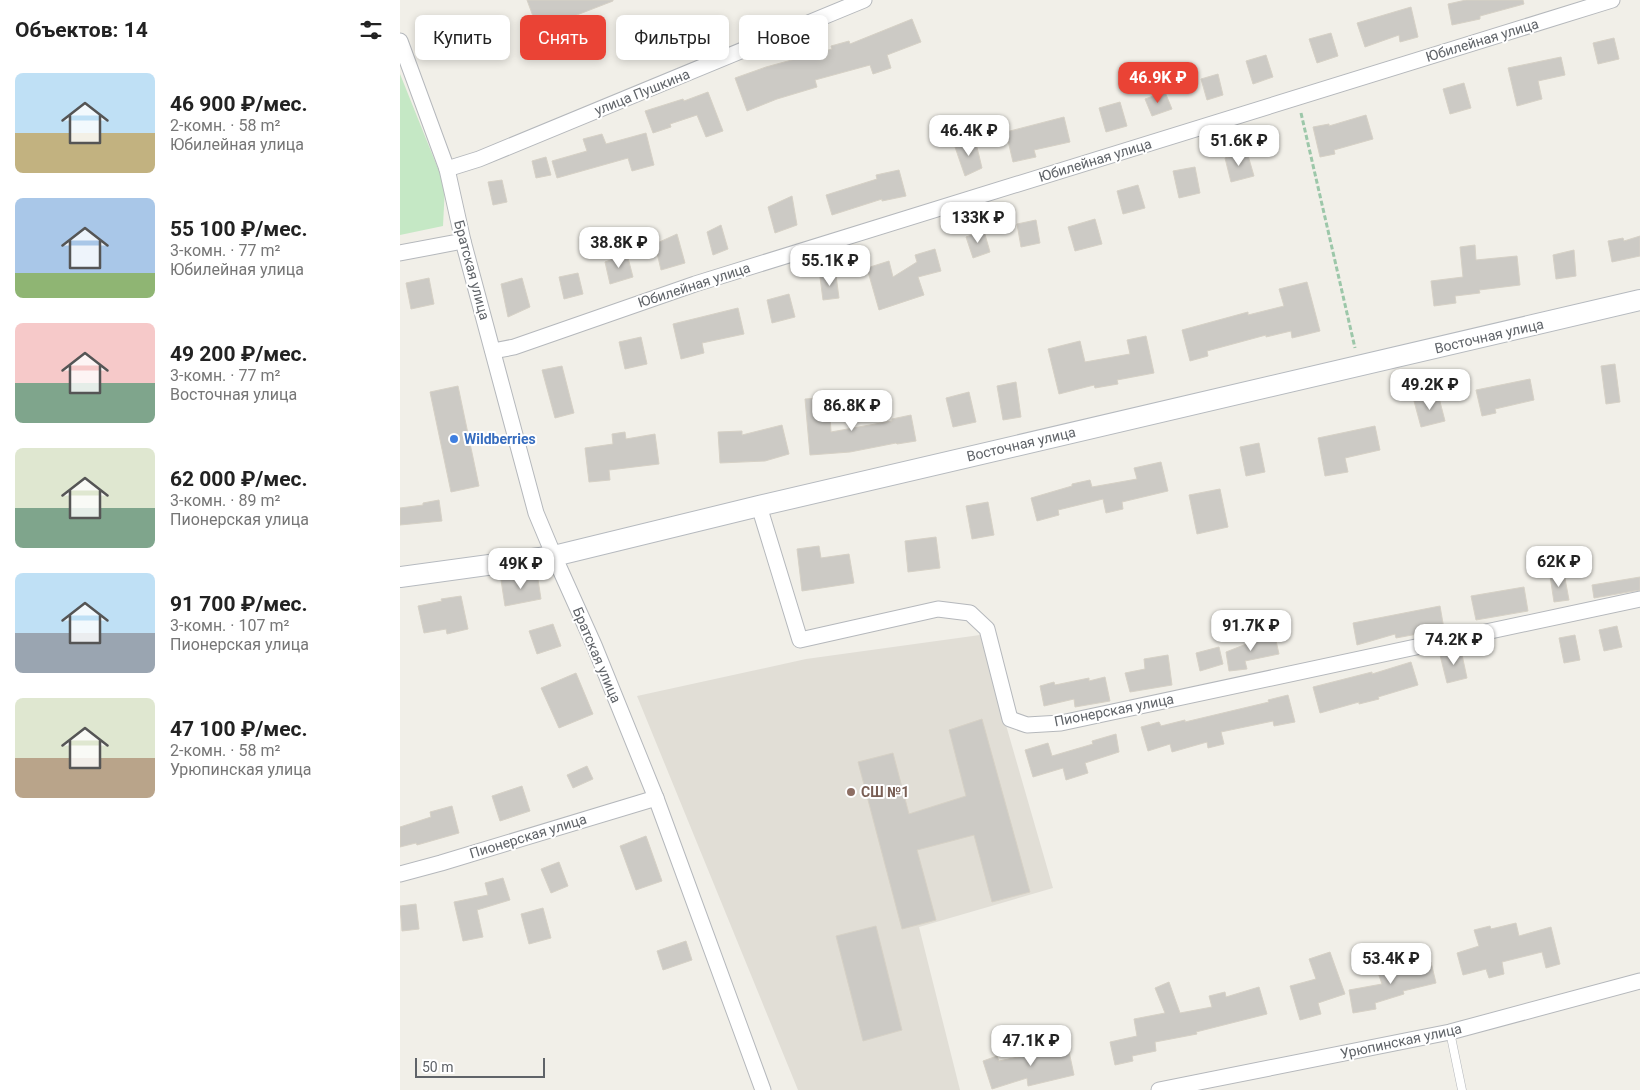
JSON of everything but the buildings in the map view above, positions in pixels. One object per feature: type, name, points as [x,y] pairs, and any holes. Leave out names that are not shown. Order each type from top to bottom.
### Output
[{"type":"street","name":"улица Пушкина","points":[[447,169],[479,159],[864,0]]},
{"type":"street","name":"Юбилейная улица","points":[[493,351],[514,347],[695,284],[1612,0]]},
{"type":"street","name":"Братская улица","points":[[400,41],[447,169],[463,241],[536,513],[594,645],[656,798],[763,1090]]},
{"type":"street","points":[[400,254],[463,241]]},
{"type":"street","name":"Восточная улица","points":[[400,576],[554,556],[759,506],[1640,300]]},
{"type":"street","name":"Пионерская улица","points":[[759,506],[800,640],[938,609],[970,613],[987,629],[1010,719],[1027,725],[1061,723],[1640,598]]},
{"type":"street","name":"Пионерская улица","points":[[400,874],[656,798]]},
{"type":"street","name":"Урюпинская улица","points":[[1159,1090],[1450,1032],[1640,981]]},
{"type":"lane","points":[[1450,1032],[1462,1090]]},
{"type":"path","points":[[1298,96],[1359,366]]},
{"type":"shaded area","name":"СШ №1","points":[[980,635],[1053,888],[919,927],[960,1090],[798,1090],[637,696],[806,659]]},
{"type":"green space","points":[[400,74],[445,186],[443,226],[400,235]]},
{"type":"place","name":"Wildberries","points":[[454,439]]},
{"type":"place","name":"СШ №1","points":[[851,792]]}]
